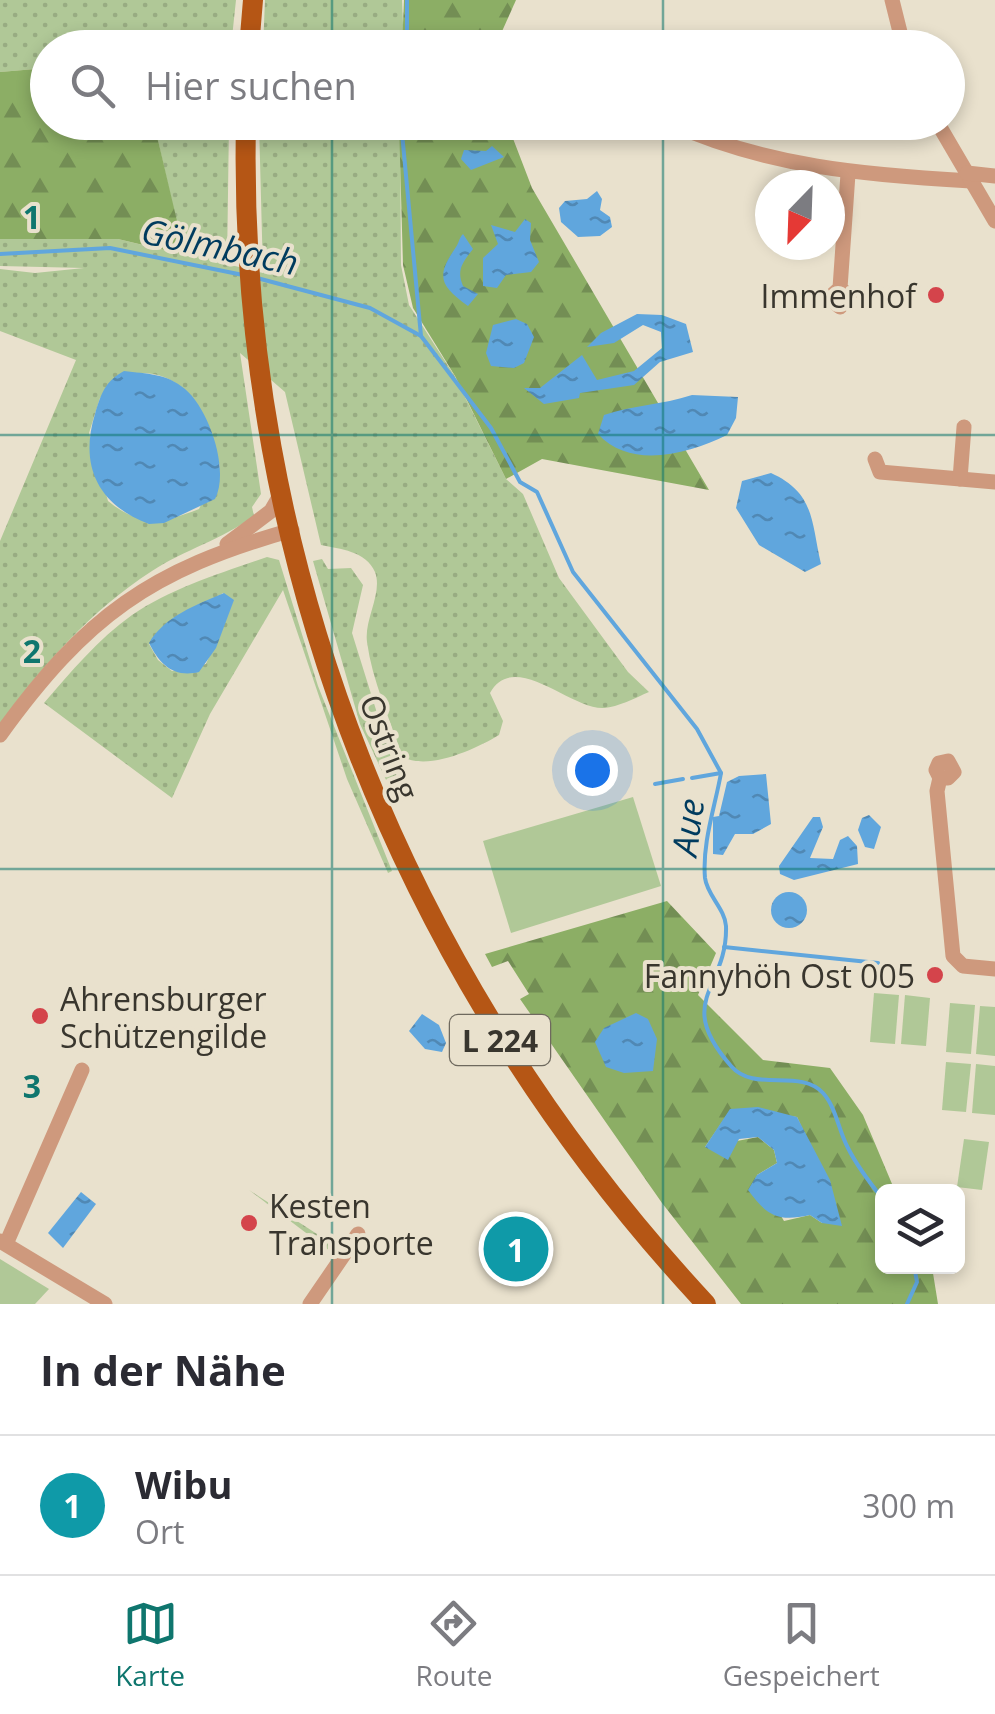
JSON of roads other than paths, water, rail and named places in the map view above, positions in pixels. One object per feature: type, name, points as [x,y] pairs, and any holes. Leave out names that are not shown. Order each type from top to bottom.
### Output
[{"type":"main road","points":[[250,30],[253,0]]},
{"type":"main road","name":"Ostring","points":[[246,140],[248,281],[282,492],[348,727],[390,830],[447,951],[517,1066],[580,1154],[706,1304]]},
{"type":"street","points":[[892,0],[900,30]]},
{"type":"street","points":[[720,140],[778,160],[848,174],[995,176]]},
{"type":"street","points":[[947,140],[995,221]]},
{"type":"street","points":[[840,288],[848,174]]},
{"type":"street","points":[[960,479],[964,427]]},
{"type":"street","points":[[876,459],[880,472],[995,482]]},
{"type":"street","points":[[215,552],[257,522],[282,492]]},
{"type":"street","points":[[257,522],[276,522],[292,530]]},
{"type":"street","points":[[0,736],[46,675],[102,618],[159,578],[215,552],[292,530]]},
{"type":"street","points":[[940,778],[937,791],[953,956],[963,966],[995,969]]},
{"type":"street","points":[[82,1070],[16,1221],[3,1242],[105,1304]]},
{"type":"street","points":[[310,1304],[358,1234]]},
{"type":"water","points":[[492,146],[504,157],[471,170],[461,159],[464,150],[486,151]]},
{"type":"water","points":[[597,191],[602,199],[600,210],[610,217],[612,227],[600,236],[578,237],[561,222],[559,208],[565,201],[587,199]]},
{"type":"water","points":[[525,219],[531,223],[530,240],[539,262],[531,272],[506,275],[497,288],[483,286],[483,258],[498,244],[491,225],[515,232]]},
{"type":"water","points":[[463,234],[473,249],[462,266],[461,280],[463,286],[478,294],[468,306],[446,286],[443,273]]},
{"type":"water","points":[[637,314],[662,315],[686,324],[693,352],[660,362],[634,385],[580,393],[579,398],[544,404],[524,388],[540,388],[582,355],[597,380],[634,371],[662,348],[661,332],[643,325],[614,343],[587,347],[601,333]]},
{"type":"water","points":[[516,319],[527,324],[534,337],[524,363],[514,368],[491,366],[486,353],[493,325]]},
{"type":"water","points":[[124,371],[163,377],[185,389],[202,411],[215,441],[220,472],[215,499],[164,523],[149,524],[117,506],[105,495],[92,467],[91,433],[99,400],[108,384]]},
{"type":"water","points":[[692,395],[738,397],[736,418],[727,435],[678,453],[643,455],[611,445],[598,434],[604,415]]},
{"type":"water","points":[[771,473],[796,490],[809,510],[821,564],[805,572],[759,545],[736,508],[742,481]]},
{"type":"water","points":[[224,593],[234,600],[216,648],[199,672],[182,673],[169,668],[149,643],[182,612]]},
{"type":"water","points":[[766,774],[771,824],[753,834],[735,834],[723,855],[713,854],[713,817],[719,816],[727,782],[739,776]]},
{"type":"water","points":[[869,815],[881,827],[874,849],[865,847],[858,830],[862,818]]},
{"type":"water","points":[[813,817],[820,817],[823,827],[810,858],[833,859],[840,840],[848,836],[857,846],[858,864],[794,880],[780,874],[779,866]]},
{"type":"water","points":[[789,892],[802,897],[807,910],[802,923],[789,928],[776,923],[771,910],[776,897]]},
{"type":"water","points":[[636,1013],[648,1019],[657,1039],[653,1071],[624,1073],[606,1067],[595,1042],[604,1028]]},
{"type":"water","points":[[422,1014],[439,1025],[446,1043],[442,1052],[425,1049],[409,1031]]},
{"type":"water","points":[[758,1107],[797,1117],[830,1180],[842,1226],[822,1223],[810,1215],[781,1217],[761,1206],[748,1190],[757,1175],[777,1163],[774,1150],[758,1137],[739,1139],[728,1160],[705,1147],[730,1109]]},
{"type":"water","points":[[81,1192],[96,1204],[63,1248],[48,1233]]},
{"type":"waterway","points":[[407,0],[407,30]]},
{"type":"waterway","points":[[403,140],[421,336]]},
{"type":"waterway","name":"Gölmbach","points":[[0,254],[110,248],[243,275]]},
{"type":"waterway","name":"Aue","points":[[257,278],[370,308],[421,336],[491,428],[520,482],[537,492],[573,572],[697,729],[721,773],[705,865],[706,884],[726,926],[724,947],[704,1009],[714,1044],[741,1074],[802,1082],[823,1093],[852,1155],[875,1189]]},
{"type":"waterway","points":[[692,778],[721,773]]},
{"type":"waterway","points":[[655,784],[683,779]]},
{"type":"waterway","points":[[724,947],[878,963]]},
{"type":"waterway","name":"Aue","points":[[907,1304],[917,1282],[916,1274]]},
{"type":"place","name":"Immenhof","points":[[936,295]]},
{"type":"place","name":"Fannyhöh Ost 005","points":[[935,975]]},
{"type":"place","name":"Ahrensburger Schützengilde","points":[[40,1016]]},
{"type":"place","name":"Kesten Transporte","points":[[249,1223]]},
{"type":"place","name":"Wibu","points":[[516,1249]]}]
